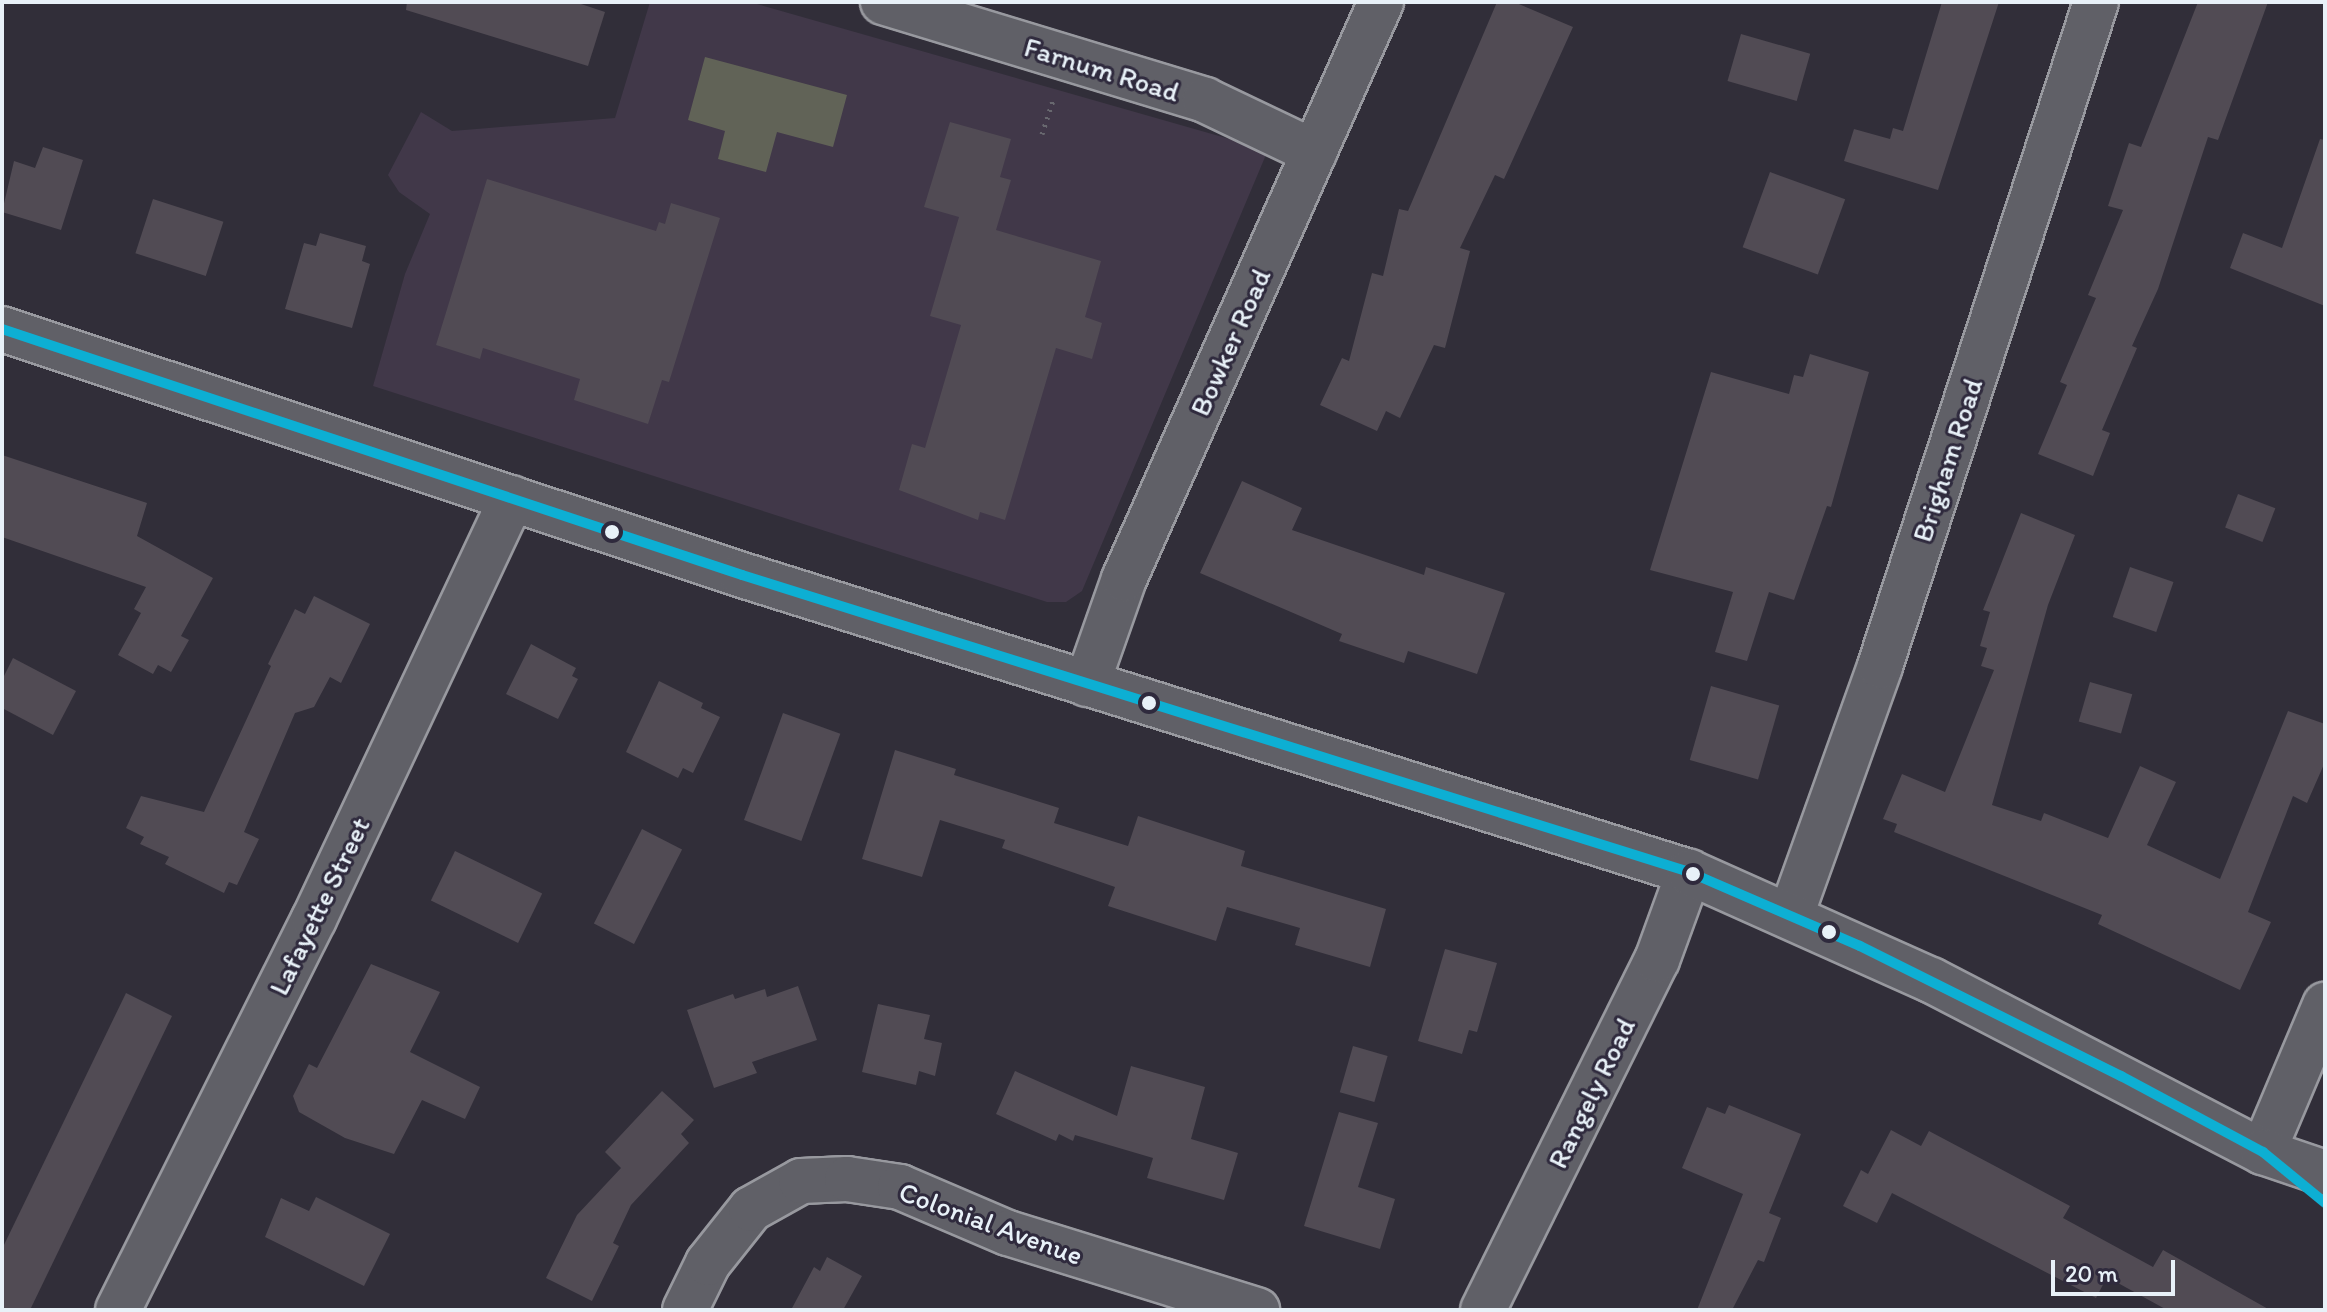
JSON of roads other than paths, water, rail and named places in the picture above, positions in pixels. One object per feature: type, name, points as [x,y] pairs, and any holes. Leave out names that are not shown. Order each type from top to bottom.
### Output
[{"type":"street","name":"Farnum Road","points":[[883,2],[1205,100],[1314,152]]},
{"type":"street","name":"Bowker Road","points":[[1087,684],[1124,579],[1381,2]]},
{"type":"street","name":"Brigham Road","points":[[1791,915],[1880,666],[2096,2]]},
{"type":"street","points":[[2,329],[1087,684],[1689,872],[1791,915],[1944,987],[2263,1152],[2325,1173]]},
{"type":"street","name":"Lafayette Street","points":[[118,1310],[314,919],[512,498]]},
{"type":"street","name":"Rangely Road","points":[[1483,1310],[1657,960],[1689,872]]},
{"type":"street","points":[[2263,1152],[2325,1005]]},
{"type":"street","points":[[2263,1152],[2325,1203]]},
{"type":"street","name":"Colonial Avenue","points":[[685,1310],[708,1263],[751,1209],[801,1181],[847,1179],[900,1187],[1008,1233],[1257,1310]]}]
